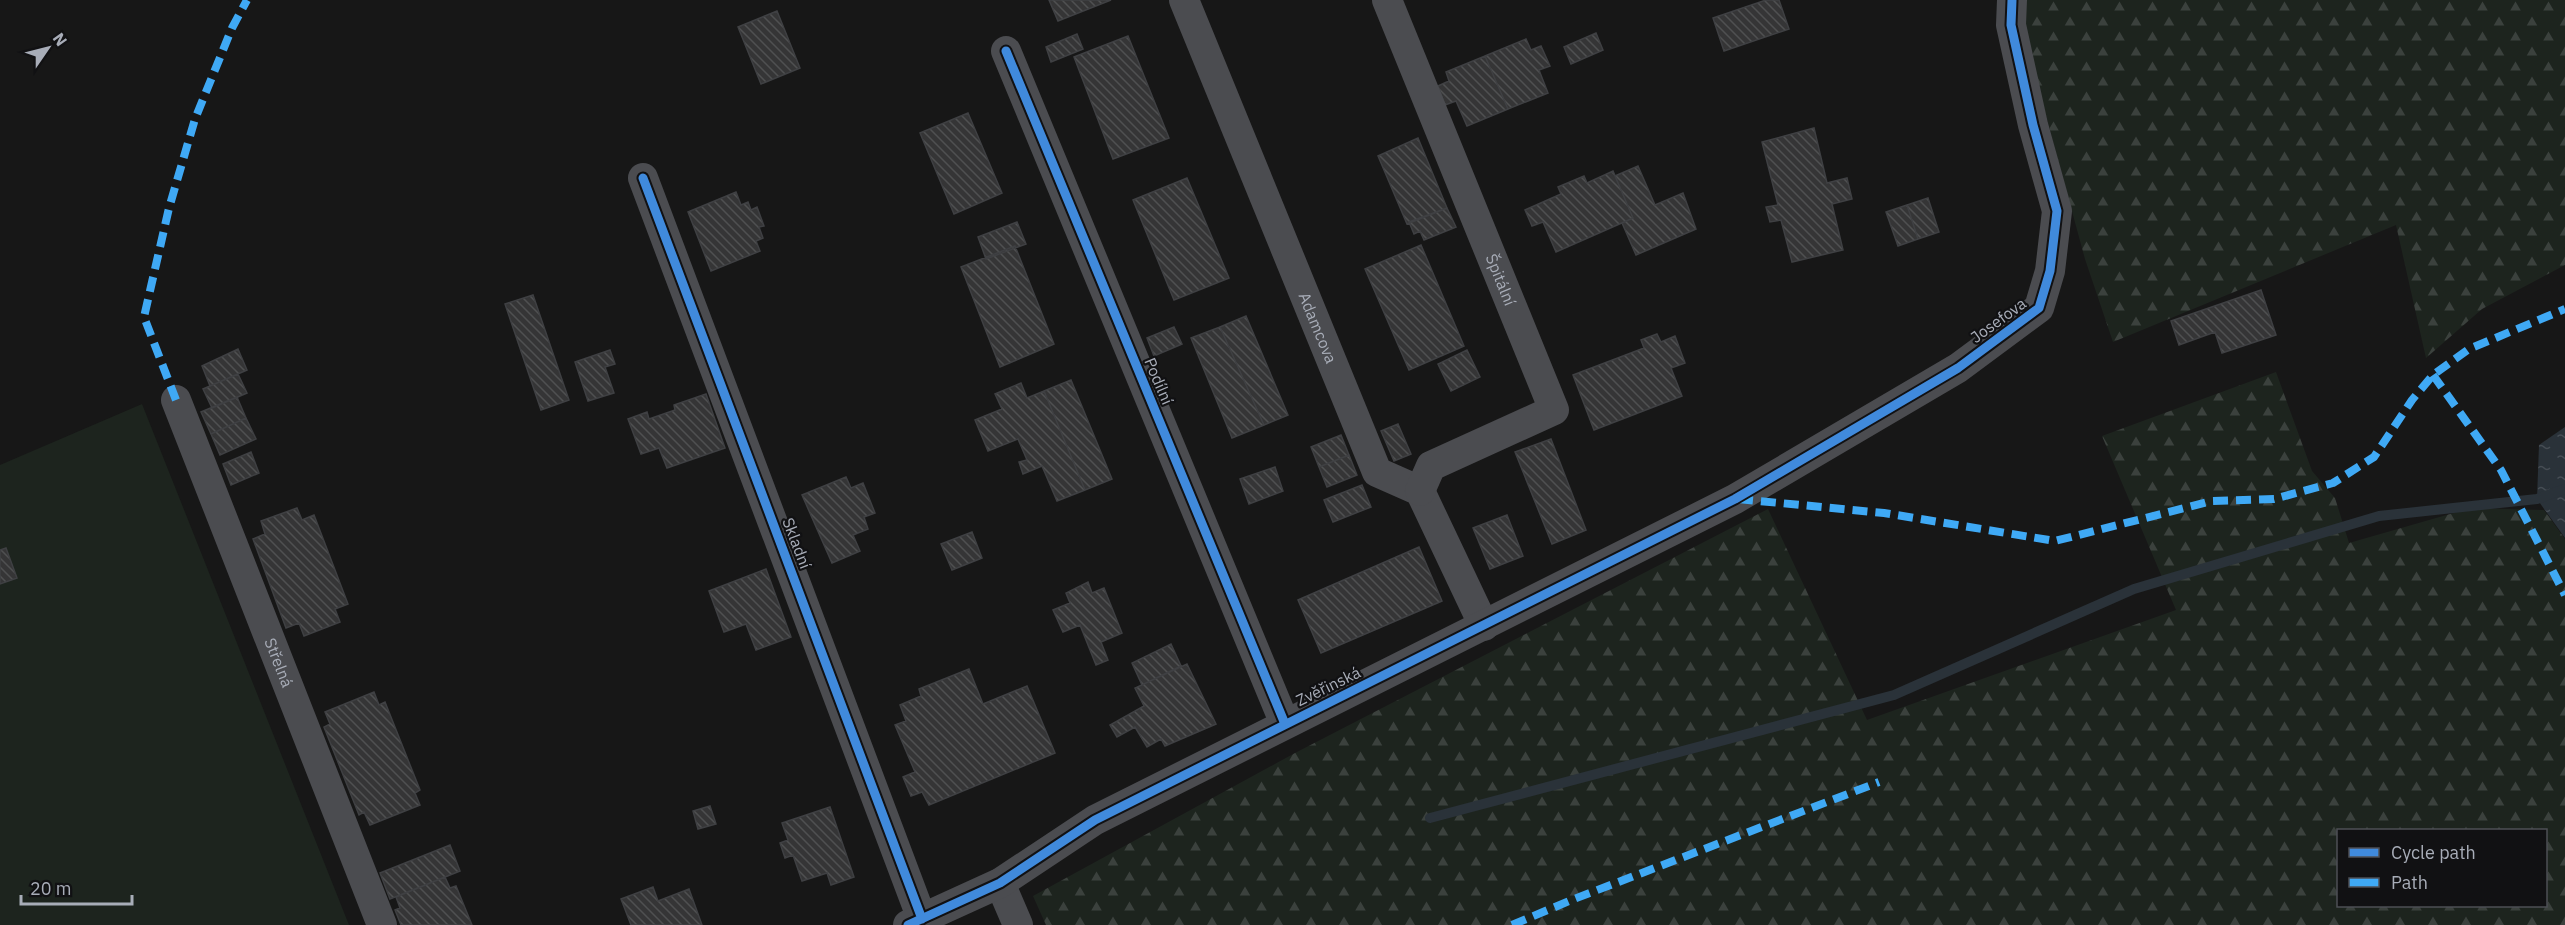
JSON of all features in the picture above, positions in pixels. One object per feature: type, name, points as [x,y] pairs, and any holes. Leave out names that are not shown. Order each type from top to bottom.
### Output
[{"type":"street","name":"Adamcova","points":[[1184,0],[1377,471],[1420,491]]},
{"type":"street","name":"Špitální","points":[[1387,0],[1554,410],[1431,465],[1420,491]]},
{"type":"street","name":"Josefova","points":[[1735,499],[1958,368],[2039,308],[2050,271],[2057,211],[2033,124],[2011,25],[2012,0]]},
{"type":"street","name":"Podílní","points":[[1006,51],[1285,723]]},
{"type":"street","name":"Skladní","points":[[643,178],[915,922]]},
{"type":"street","name":"Střelná","points":[[176,400],[382,925]]},
{"type":"street","points":[[1420,491],[1484,626]]},
{"type":"street","name":"Zvěřinská","points":[[915,922],[1000,883],[1095,820],[1735,499]]},
{"type":"street","points":[[1000,883],[1018,925]]},
{"type":"green space","points":[[2024,0],[2565,0],[2565,265],[2482,309],[2426,358],[2396,225],[2113,342],[2085,259],[2023,31]]},
{"type":"green space","points":[[2276,372],[2312,471],[2335,498],[2349,543],[2471,508],[2544,510],[2565,539],[2565,925],[1046,925],[1033,896],[1295,753],[1768,509],[1867,720],[2176,610],[2102,436]]},
{"type":"green space","points":[[142,404],[349,925],[0,925],[0,465]]},
{"type":"water","points":[[2565,427],[2565,538],[2537,499],[2539,445]]},
{"type":"building","points":[[1049,0],[1111,0],[1058,21]]},
{"type":"building","points":[[1766,0],[1779,0],[1789,29],[1724,51],[1713,18]]},
{"type":"building","points":[[777,11],[800,68],[761,84],[738,27]]},
{"type":"building","points":[[1596,33],[1603,50],[1571,64],[1564,47]]},
{"type":"building","points":[[1077,34],[1083,49],[1051,62],[1046,47]]},
{"type":"building","points":[[1128,36],[1169,138],[1113,159],[1074,57]]},
{"type":"building","points":[[1526,39],[1531,50],[1541,46],[1550,66],[1539,70],[1548,93],[1508,109],[1485,56]]},
{"type":"building","points":[[1485,56],[1508,109],[1467,126],[1456,101],[1445,105],[1438,86],[1449,81],[1446,72]]},
{"type":"building","points":[[968,113],[1002,193],[954,214],[920,133]]},
{"type":"building","points":[[1814,128],[1827,183],[1847,178],[1852,199],[1832,204],[1843,250],[1792,262],[1781,220],[1770,222],[1766,207],[1778,205],[1762,142]]},
{"type":"building","points":[[1418,138],[1447,208],[1407,224],[1378,156]]},
{"type":"building","points":[[1638,166],[1655,205],[1683,193],[1696,229],[1636,255],[1622,223],[1633,218],[1615,176]]},
{"type":"building","points":[[1613,171],[1633,218],[1556,252],[1543,222],[1532,226],[1525,210],[1561,194],[1558,187],[1584,176],[1587,183]]},
{"type":"building","points":[[1187,178],[1229,278],[1174,300],[1133,200]]},
{"type":"building","points":[[736,192],[741,205],[748,202],[751,210],[757,207],[764,226],[759,227],[763,238],[756,241],[760,251],[711,271],[688,212]]},
{"type":"building","points":[[1928,198],[1939,232],[1918,239],[1907,205]]},
{"type":"building","points":[[1907,205],[1918,239],[1898,246],[1886,212]]},
{"type":"building","points":[[1447,208],[1456,227],[1424,240],[1420,231],[1414,234],[1409,222]]},
{"type":"building","points":[[1017,222],[1026,244],[986,259],[978,237]]},
{"type":"building","points":[[1421,245],[1464,346],[1409,370],[1365,269]]},
{"type":"building","points":[[1015,246],[1054,344],[1000,367],[961,267]]},
{"type":"building","points":[[2261,290],[2276,335],[2222,353],[2215,332],[2179,345],[2171,321]]},
{"type":"building","points":[[533,295],[569,400],[541,410],[505,304]]},
{"type":"building","points":[[1246,316],[1288,415],[1264,425],[1220,327]]},
{"type":"building","points":[[1174,327],[1182,344],[1154,356],[1147,338]]},
{"type":"building","points":[[1220,327],[1264,425],[1232,438],[1191,338]]},
{"type":"building","points":[[1657,334],[1661,342],[1675,336],[1685,363],[1671,368],[1682,396],[1594,430],[1573,375],[1644,348],[1641,340]]},
{"type":"building","points":[[238,349],[247,370],[210,386],[202,366]]},
{"type":"building","points":[[610,350],[615,364],[605,367],[614,393],[588,401],[575,362]]},
{"type":"building","points":[[1467,350],[1480,377],[1451,391],[1438,364]]},
{"type":"building","points":[[238,374],[247,393],[212,408],[203,389]]},
{"type":"building","points":[[1071,380],[1112,479],[1085,490],[1044,391]]},
{"type":"building","points":[[1021,383],[1027,398],[1044,391],[1085,490],[1057,501],[1042,466],[1023,474],[1019,462],[1027,460],[1018,439],[988,451],[975,420],[1002,409],[995,394]]},
{"type":"building","points":[[706,394],[725,448],[667,468],[659,448],[641,454],[628,419],[647,412],[649,419],[675,410],[674,405]]},
{"type":"building","points":[[237,397],[246,418],[211,434],[201,412]]},
{"type":"building","points":[[246,418],[256,439],[220,455],[211,434]]},
{"type":"building","points":[[1398,424],[1411,454],[1394,461],[1381,431]]},
{"type":"building","points":[[1341,435],[1349,455],[1319,467],[1311,447]]},
{"type":"building","points":[[1551,439],[1586,530],[1552,544],[1515,452]]},
{"type":"building","points":[[251,452],[259,473],[231,485],[223,464]]},
{"type":"building","points":[[1349,455],[1357,475],[1327,487],[1319,467]]},
{"type":"building","points":[[1275,467],[1283,491],[1249,504],[1240,479]]},
{"type":"building","points":[[846,477],[851,488],[863,483],[875,513],[864,517],[868,529],[853,535],[860,551],[832,563],[802,495]]},
{"type":"building","points":[[1362,485],[1371,507],[1333,522],[1324,500]]},
{"type":"building","points":[[297,508],[302,520],[314,515],[348,604],[335,609],[340,622],[304,636],[299,623],[286,628],[253,539],[265,534],[261,521]]},
{"type":"building","points":[[1507,515],[1523,556],[1490,569],[1473,528]]},
{"type":"building","points":[[972,532],[982,558],[952,570],[941,544]]},
{"type":"building","points":[[1419,547],[1442,601],[1321,653],[1298,600]]},
{"type":"building","points":[[6,548],[17,578],[0,584],[0,550]]},
{"type":"building","points":[[766,569],[791,637],[756,650],[746,624],[724,632],[709,591]]},
{"type":"building","points":[[1088,582],[1092,593],[1104,588],[1122,633],[1101,642],[1108,660],[1096,665],[1080,625],[1063,632],[1053,610],[1070,603],[1066,593]]},
{"type":"building","points":[[1171,644],[1181,666],[1142,685],[1132,663]]},
{"type":"building","points":[[1187,664],[1216,724],[1165,746],[1161,739],[1147,747],[1135,727],[1117,737],[1110,725],[1144,706],[1135,688]]},
{"type":"building","points":[[969,669],[983,704],[1027,686],[1055,753],[929,805],[922,792],[911,796],[903,777],[915,772],[895,725],[906,721],[900,705],[921,696],[919,689]]},
{"type":"building","points":[[374,692],[379,705],[385,702],[420,790],[415,793],[420,805],[370,825],[364,812],[359,815],[324,727],[330,724],[325,712]]},
{"type":"building","points":[[710,806],[716,824],[698,829],[693,811]]},
{"type":"building","points":[[830,807],[854,877],[831,885],[827,873],[802,881],[793,855],[785,858],[780,843],[788,840],[782,823]]},
{"type":"building","points":[[450,845],[460,871],[390,899],[380,873]]},
{"type":"building","points":[[445,877],[450,888],[456,886],[472,925],[401,925],[395,910],[400,908],[396,897]]},
{"type":"building","points":[[653,887],[658,901],[689,889],[702,925],[631,925],[621,899]]},
{"type":"waterway","points":[[1430,818],[1894,695],[2134,589],[2379,516],[2537,499],[2565,489]]},
{"type":"marked path","points":[[176,400],[144,317],[169,208],[195,119],[232,28],[247,0]]},
{"type":"marked path","points":[[1738,499],[1884,513],[2055,541],[2212,501],[2274,499],[2333,483],[2374,457],[2412,400],[2433,375],[2469,349],[2565,309]]},
{"type":"marked path","points":[[2433,375],[2501,470],[2565,595]]},
{"type":"marked path","points":[[1512,925],[1879,782]]},
{"type":"cycle path","points":[[908,925],[1000,883],[1095,820],[1735,499],[1958,368],[2039,308],[2050,271],[2057,211],[2033,125],[2011,25],[2012,0]]},
{"type":"cycle path","points":[[1006,51],[1285,724]]},
{"type":"cycle path","points":[[643,178],[922,919]]}]
